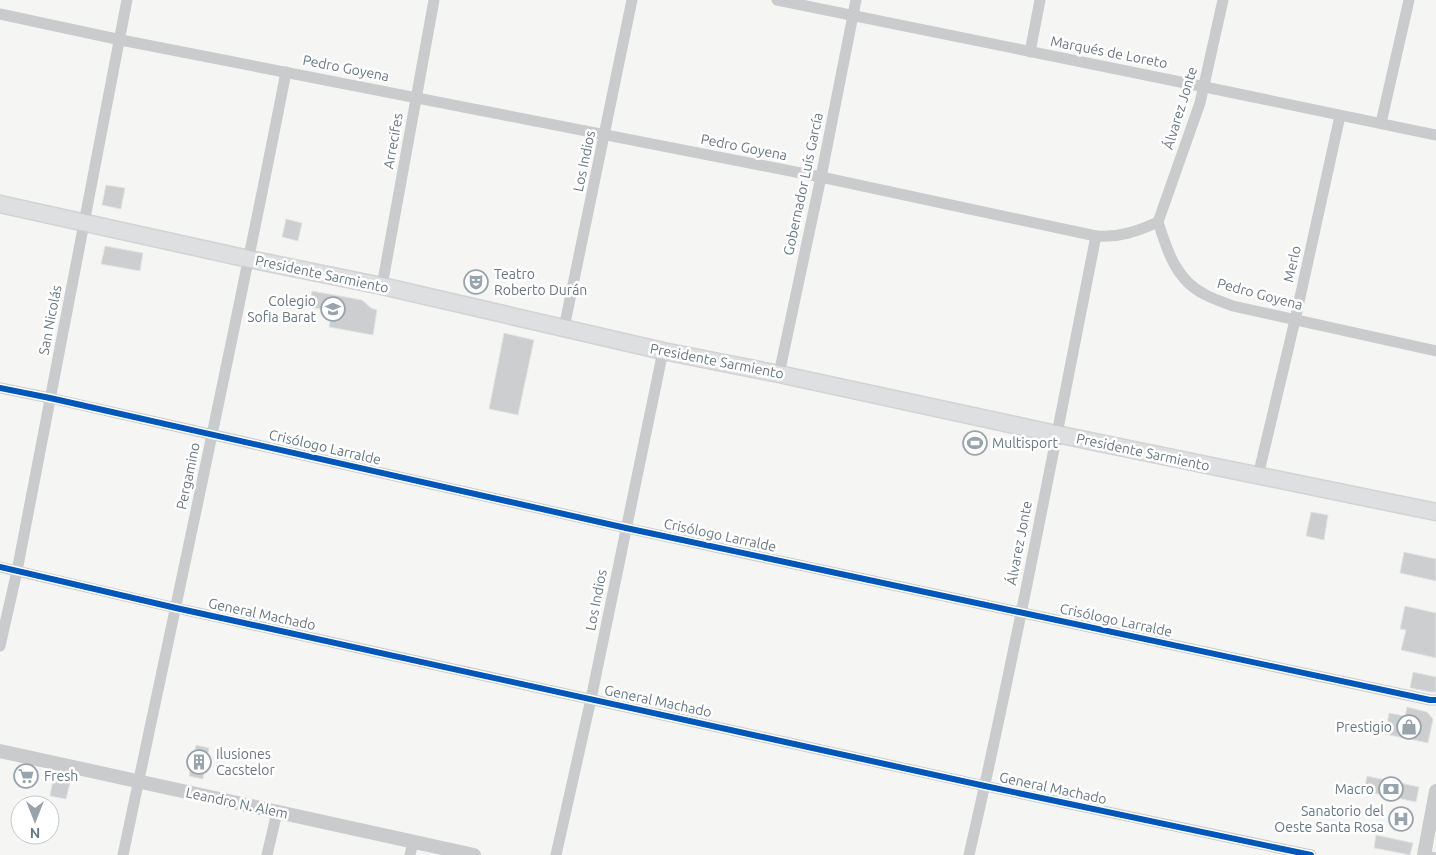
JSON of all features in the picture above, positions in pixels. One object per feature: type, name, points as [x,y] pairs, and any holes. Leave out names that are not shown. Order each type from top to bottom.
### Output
[{"type":"main road","name":"Presidente Sarmiento","points":[[0,204],[85,224],[382,286],[663,351],[1436,512]]},
{"type":"street","name":"San Nicolás","points":[[0,646],[17,571],[128,0]]},
{"type":"street","name":"Arrecifes","points":[[382,286],[434,0]]},
{"type":"street","name":"Los Indios","points":[[564,328],[632,0]]},
{"type":"street","name":"Marqués de Loreto","points":[[777,0],[1436,135]]},
{"type":"street","name":"Gobernador Luís García","points":[[779,374],[856,0]]},
{"type":"street","points":[[1030,52],[1040,0]]},
{"type":"street","name":"Álvarez Jonte","points":[[1158,222],[1205,87],[1223,0]]},
{"type":"street","points":[[1382,123],[1409,0]]},
{"type":"street","name":"Pedro Goyena","points":[[0,14],[121,40],[821,177],[1096,236],[1109,237],[1130,233],[1158,222],[1175,267],[1186,282],[1203,294],[1233,306],[1436,351]]},
{"type":"street","name":"Pergamino","points":[[122,855],[176,608],[286,72]]},
{"type":"street","name":"Merlo","points":[[1258,476],[1340,116]]},
{"type":"street","name":"Álvarez Jonte","points":[[969,855],[1021,612],[1096,236]]},
{"type":"street","name":"Los Indios","points":[[556,855],[591,699],[663,351]]},
{"type":"street","name":"Crisólogo Larralde","points":[[0,388],[626,528],[1436,700]]},
{"type":"street","name":"General Machado","points":[[0,567],[176,608],[985,786],[1311,855]]},
{"type":"street","name":"Leandro N. Alem","points":[[0,751],[277,812],[411,848],[474,855]]},
{"type":"street","points":[[1428,854],[1436,791]]},
{"type":"street","points":[[267,855],[277,812]]},
{"type":"building","points":[[106,185],[125,188],[121,209],[102,205]]},
{"type":"building","points":[[286,219],[302,223],[298,241],[282,237]]},
{"type":"building","points":[[105,246],[143,253],[140,271],[101,264]]},
{"type":"building","points":[[312,291],[362,300],[371,308],[377,310],[373,335],[329,327],[332,311],[309,307]]},
{"type":"building","points":[[504,333],[534,340],[518,415],[489,409]]},
{"type":"building","points":[[1311,512],[1328,515],[1324,540],[1306,536]]},
{"type":"building","points":[[1404,552],[1436,559],[1436,581],[1400,573]]},
{"type":"building","points":[[1405,606],[1436,613],[1436,658],[1401,650],[1406,630],[1400,629]]},
{"type":"building","points":[[1413,672],[1436,677],[1436,692],[1410,688]]},
{"type":"building","name":"Prestigio","points":[[1407,707],[1427,712],[1433,719],[1428,743],[1385,734],[1389,713],[1405,716]]},
{"type":"building","name":"Ilusiones Cacstelor","points":[[196,745],[209,748],[203,779],[189,776]]},
{"type":"building","name":"Macro","points":[[1367,776],[1419,787],[1416,802],[1364,791]]},
{"type":"building","points":[[53,779],[70,783],[66,799],[60,798],[60,795],[50,795]]},
{"type":"building","points":[[1376,835],[1413,843],[1410,855],[1374,848]]},
{"type":"cycle path","points":[[0,388],[626,528],[1436,700]]},
{"type":"cycle path","points":[[0,567],[176,608],[985,786],[1311,855]]},
{"type":"place","name":"Teatro Roberto Durán","points":[[476,282]]},
{"type":"place","name":"Colegio Sofia Barat","points":[[333,309]]},
{"type":"place","name":"Multisport","points":[[975,443]]},
{"type":"place","name":"Prestigio","points":[[1409,727]]},
{"type":"place","name":"Ilusiones Cacstelor","points":[[199,762]]},
{"type":"place","name":"Fresh","points":[[26,776]]},
{"type":"place","name":"Macro","points":[[1391,789]]},
{"type":"place","name":"Sanatorio del Oeste Santa Rosa","points":[[1401,819]]}]
